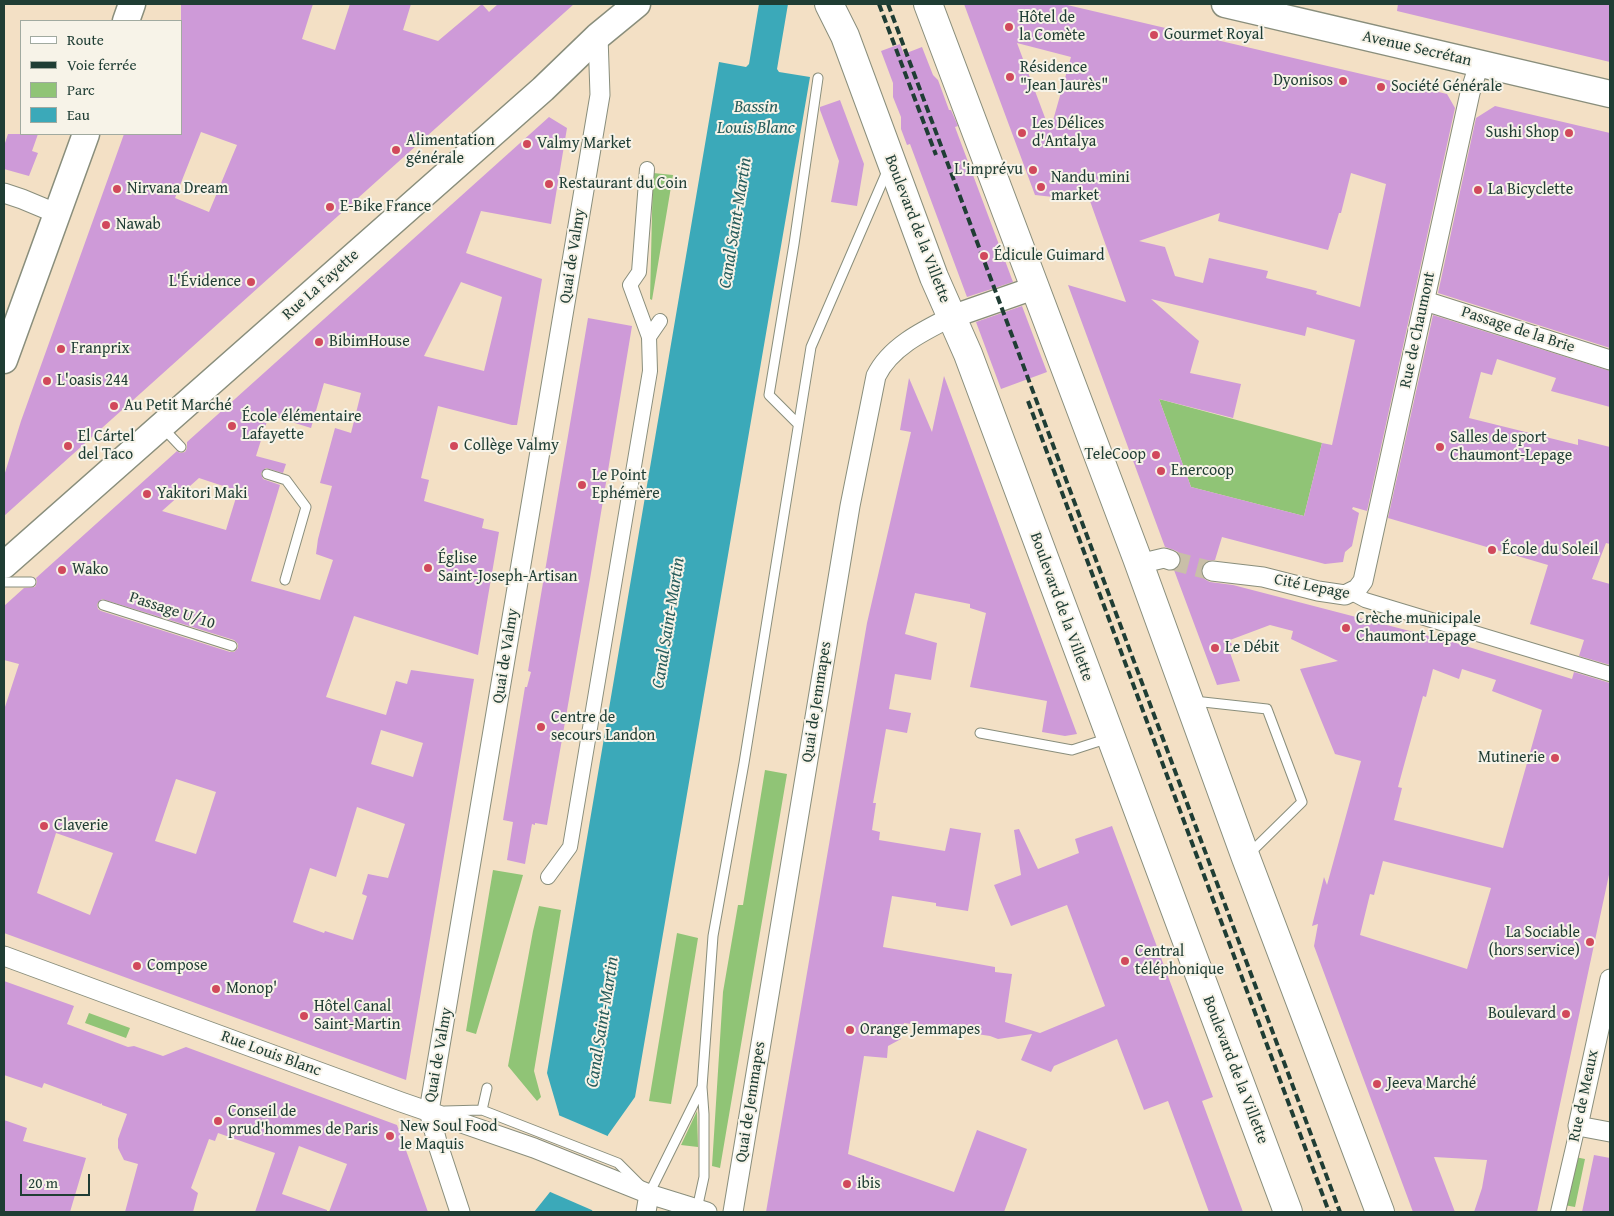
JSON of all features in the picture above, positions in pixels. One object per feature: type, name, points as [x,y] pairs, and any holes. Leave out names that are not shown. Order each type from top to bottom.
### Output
[{"type":"main road","points":[[126,20],[132,4]]},
{"type":"main road","name":"Rue La Fayette","points":[[4,566],[543,89],[598,36],[637,4]]},
{"type":"main road","name":"Boulevard de la Villette","points":[[829,4],[845,36],[934,278],[968,354],[1288,1212]]},
{"type":"main road","points":[[928,4],[1140,564],[1246,858],[1380,1212]]},
{"type":"main road","name":"Avenue Secrétan","points":[[1225,4],[1610,94]]},
{"type":"main road","points":[[4,360],[86,135]]},
{"type":"street","name":"Quai de Valmy","points":[[460,1212],[429,1111],[600,95],[598,36]]},
{"type":"street","name":"Rue de Chaumont","points":[[1352,593],[1358,589],[1363,581],[1470,93],[1478,64]]},
{"type":"street","points":[[548,877],[570,847],[650,371],[649,337],[630,285],[639,272],[647,169]]},
{"type":"street","points":[[4,193],[58,214]]},
{"type":"street","name":"Quai de Jemmapes","points":[[733,1212],[850,506],[876,376],[879,369],[898,348],[926,330],[951,317],[1034,288]]},
{"type":"street","name":"Passage de la Brie","points":[[1425,301],[1610,360]]},
{"type":"street","points":[[649,337],[660,321]]},
{"type":"street","points":[[1140,564],[1164,558],[1170,560]]},
{"type":"street","name":"Cité Lepage","points":[[1212,571],[1263,577],[1318,591],[1345,595],[1352,593],[1365,600],[1610,674]]},
{"type":"street","name":"Rue Louis Blanc","points":[[4,956],[400,1102],[540,1142],[616,1171],[647,1203]]},
{"type":"street","name":"Rue de Meaux","points":[[1558,1212],[1610,979]]},
{"type":"street","points":[[1578,1126],[1610,1132]]},
{"type":"street","points":[[647,1203],[702,1211]]},
{"type":"lane","points":[[798,424],[769,395],[794,244],[818,78]]},
{"type":"lane","points":[[702,1211],[704,1114],[702,1087],[713,936],[744,763],[810,347],[891,162]]},
{"type":"lane","points":[[162,426],[181,447]]},
{"type":"lane","points":[[267,474],[286,480],[306,507],[285,580]]},
{"type":"lane","points":[[4,582],[31,582]]},
{"type":"lane","name":"Passage U/10","points":[[103,605],[232,646]]},
{"type":"lane","points":[[1189,700],[1267,709],[1302,802],[1246,858]]},
{"type":"lane","points":[[980,733],[1072,750],[1110,738]]},
{"type":"lane","points":[[647,1203],[702,1087]]},
{"type":"lane","points":[[482,1110],[487,1088]]},
{"type":"lane","points":[[429,1111],[482,1110],[540,1142]]},
{"type":"green space","points":[[653,173],[673,175],[652,300],[650,299]]},
{"type":"green space","points":[[1159,399],[1322,443],[1304,516],[1191,487]]},
{"type":"green space","points":[[765,770],[787,774],[720,1168],[712,1166],[723,992],[738,905],[743,905]]},
{"type":"green space","points":[[493,870],[523,875],[476,1034],[466,1031]]},
{"type":"green space","points":[[539,906],[561,910],[534,1071],[541,1097],[537,1101],[508,1066]]},
{"type":"green space","points":[[677,933],[698,938],[671,1104],[649,1101]]},
{"type":"green space","points":[[89,1013],[130,1028],[126,1038],[85,1023]]},
{"type":"green space","points":[[697,1111],[698,1147],[681,1145]]},
{"type":"green space","points":[[1575,1157],[1585,1159],[1575,1207],[1564,1205]]},
{"type":"water","name":"Bassin Louis Blanc","points":[[759,4],[788,4],[777,69],[779,72],[810,77],[635,1097],[608,1135],[592,1212],[534,1212],[550,1192],[559,1114],[547,1073],[719,62],[746,67],[749,64]]},
{"type":"pier","points":[[556,1114],[610,1137],[594,1211],[548,1191]]},
{"type":"building","points":[[181,4],[313,4],[302,39],[335,50],[350,4],[411,4],[403,30],[438,41],[482,4],[489,12],[498,4],[574,4],[4,516],[4,476],[21,421],[124,135],[182,135]],"holes":[[[201,132],[237,145],[209,212],[175,198]]]},
{"type":"building","points":[[964,4],[1063,4],[1447,94],[1455,108],[1367,511],[1353,507],[1352,509],[1359,513],[1352,546],[1345,552],[1343,562],[1325,564],[1222,537],[1215,560],[1207,561],[1201,570],[1202,576],[1210,582],[1233,585],[1456,643],[1572,679],[1574,672],[1610,683],[1610,870],[1537,1212],[1474,1212],[1482,1188],[1487,1160],[1434,1157],[1455,1212],[1413,1212],[1314,946],[1318,924],[1312,926],[1324,877],[1327,885],[1361,761],[1335,754],[1300,669],[1338,661],[1291,639],[1293,631],[1270,625],[1230,640],[1232,645],[1228,647],[1240,681],[1217,685],[1174,570],[1180,564],[1181,557],[1178,552],[1165,547],[1068,285],[1126,302],[1090,201],[1035,195]],"holes":[[[1017,43],[1071,57],[1050,131]],[[1351,173],[1386,184],[1360,307],[1316,294],[1317,291],[1266,278],[1268,271],[1209,258],[1203,283],[1175,276],[1165,247],[1139,241],[1220,213],[1218,221],[1328,250],[1339,213],[1341,213]],[[1151,299],[1305,336],[1307,327],[1355,340],[1332,445],[1322,443],[1304,516],[1191,487],[1159,399],[1233,418],[1241,384],[1190,373],[1199,341]],[[1433,669],[1459,679],[1462,669],[1496,680],[1492,691],[1542,710],[1503,848],[1394,820],[1402,788],[1398,787],[1423,696],[1426,697]],[[1383,861],[1491,888],[1467,969],[1360,935],[1370,894],[1374,895]]]},
{"type":"building","points":[[1398,4],[1610,4],[1610,62],[1397,11]]},
{"type":"building","points":[[900,44],[904,54],[922,47],[933,75],[938,80],[949,110],[951,110],[958,126],[955,127],[1013,282],[967,297],[910,144],[907,145],[901,129],[901,117],[893,97],[893,83],[881,51]]},
{"type":"building","points":[[840,100],[864,164],[857,206],[831,202],[839,161],[820,107]]},
{"type":"building","points":[[1495,106],[1610,133],[1610,348],[1438,293],[1476,118]]},
{"type":"building","points":[[549,117],[567,128],[551,224],[481,211],[466,253],[542,279],[517,425],[438,406],[421,478],[429,480],[424,501],[484,519],[482,528],[499,532],[478,655],[354,616],[326,697],[386,715],[396,681],[407,684],[411,670],[474,679],[406,1080],[4,933],[4,710],[19,664],[4,660],[4,606],[24,588],[35,587],[36,578],[177,451],[180,453],[185,452],[187,442]],"holes":[[[461,282],[502,297],[484,371],[424,356]],[[324,383],[361,393],[351,433],[335,428],[320,483],[332,486],[316,554],[333,560],[320,600],[251,581],[280,485],[263,479],[261,473],[266,468],[283,473],[286,464],[256,456],[269,415],[311,428]],[[199,478],[238,491],[226,530],[162,511]],[[102,599],[234,640],[238,644],[238,648],[234,652],[230,652],[98,609],[97,604]],[[381,730],[423,743],[413,777],[371,764]],[[176,779],[216,792],[196,854],[155,841]],[[357,807],[405,824],[388,878],[368,874],[362,894],[367,896],[353,940],[325,931],[324,933],[293,922],[310,868],[336,877]],[[56,833],[113,853],[90,915],[37,893]]]},
{"type":"building","points":[[8,134],[38,135],[32,151],[38,153],[29,176],[4,169],[4,146]]},
{"type":"building","points":[[1022,306],[1047,372],[1001,389],[976,322]]},
{"type":"building","points":[[1433,315],[1610,371],[1610,407],[1551,391],[1556,378],[1497,359],[1492,375],[1481,372],[1469,418],[1578,445],[1578,439],[1610,447],[1610,544],[1606,543],[1592,579],[1610,584],[1610,665],[1579,656],[1584,640],[1530,624],[1548,565],[1388,518]]},
{"type":"building","points":[[588,318],[632,326],[547,825],[532,824],[525,864],[507,860],[513,822],[503,820],[525,687],[527,687],[531,672],[528,671]]},
{"type":"building","points":[[944,376],[1077,734],[1065,736],[1042,732],[1047,701],[970,687],[986,613],[970,608],[970,604],[915,593],[905,634],[937,643],[931,680],[895,674],[889,709],[911,713],[907,733],[886,729],[873,803],[876,803],[872,830],[880,832],[879,840],[945,851],[950,828],[981,833],[968,911],[936,906],[936,903],[892,896],[883,947],[995,967],[995,972],[1012,974],[1005,1022],[1040,1033],[1105,1006],[1067,905],[1011,926],[994,885],[1021,875],[1014,830],[1019,829],[1038,869],[1079,853],[1075,839],[1112,826],[1213,1097],[1202,1101],[1243,1212],[1209,1212],[1168,1101],[1144,1110],[1117,1039],[1054,1066],[1051,1072],[1021,1060],[1032,1034],[998,1039],[990,1036],[904,1023],[901,1039],[888,1046],[887,1058],[864,1056],[848,1154],[954,1192],[977,1130],[1027,1149],[1004,1212],[766,1212],[867,623],[911,432],[900,430],[909,378],[932,432]]},
{"type":"building","points":[[4,981],[74,1006],[67,1024],[128,1047],[134,1046],[163,1056],[186,1047],[397,1125],[428,1212],[329,1212],[347,1164],[299,1146],[282,1194],[327,1210],[327,1212],[255,1212],[275,1153],[218,1133],[215,1141],[209,1139],[191,1188],[198,1193],[193,1212],[125,1212],[138,1164],[124,1160],[118,1148],[118,1139],[127,1114],[102,1105],[102,1103],[44,1083],[42,1088],[4,1075]]},
{"type":"building","points":[[4,1120],[27,1128],[23,1141],[86,1158],[70,1212],[4,1212]]},
{"type":"building","points":[[1594,1155],[1610,1158],[1610,1212],[1582,1212]]},
{"type":"tunnel","points":[[1170,560],[1212,571]]},
{"type":"railway","points":[[879,4],[936,155]]},
{"type":"railway","points":[[888,4],[1340,1212]]},
{"type":"railway","points":[[1028,401],[1329,1212]]},
{"type":"place","name":"Hôtel de la Comète","points":[[1009,27]]},
{"type":"place","name":"Gourmet Royal","points":[[1154,35]]},
{"type":"place","name":"Résidence \"Jean Jaurès\"","points":[[1010,77]]},
{"type":"place","name":"Dyonisos","points":[[1343,81]]},
{"type":"place","name":"Société Générale","points":[[1381,87]]},
{"type":"place","name":"Les Délices d'Antalya","points":[[1022,133]]},
{"type":"place","name":"Sushi Shop","points":[[1569,133]]},
{"type":"place","name":"Valmy Market","points":[[527,144]]},
{"type":"place","name":"Alimentation générale","points":[[396,150]]},
{"type":"place","name":"L'imprévu","points":[[1033,170]]},
{"type":"place","name":"Restaurant du Coin","points":[[549,184]]},
{"type":"place","name":"Nandu mini market","points":[[1041,187]]},
{"type":"place","name":"Nirvana Dream","points":[[117,189]]},
{"type":"place","name":"La Bicyclette","points":[[1478,190]]},
{"type":"place","name":"E-Bike France","points":[[330,207]]},
{"type":"place","name":"Nawab","points":[[106,225]]},
{"type":"place","name":"Édicule Guimard","points":[[984,256]]},
{"type":"place","name":"L'Évidence","points":[[251,282]]},
{"type":"place","name":"BibimHouse","points":[[319,342]]},
{"type":"place","name":"Franprix","points":[[61,349]]},
{"type":"place","name":"L'oasis 244","points":[[47,381]]},
{"type":"place","name":"Au Petit Marché","points":[[114,406]]},
{"type":"place","name":"École élémentaire Lafayette","points":[[232,426]]},
{"type":"place","name":"El Cártel del Taco","points":[[68,446]]},
{"type":"place","name":"Collège Valmy","points":[[454,446]]},
{"type":"place","name":"Salles de sport Chaumont-Lepage","points":[[1440,447]]},
{"type":"place","name":"TeleCoop","points":[[1156,455]]},
{"type":"place","name":"Enercoop","points":[[1161,471]]},
{"type":"place","name":"Le Point Ephémère","points":[[582,485]]},
{"type":"place","name":"Yakitori Maki","points":[[147,494]]},
{"type":"place","name":"École du Soleil","points":[[1492,550]]},
{"type":"place","name":"Église Saint-Joseph-Artisan","points":[[428,568]]},
{"type":"place","name":"Wako","points":[[62,570]]},
{"type":"place","name":"Crèche municipale Chaumont Lepage","points":[[1346,628]]},
{"type":"place","name":"Le Débit","points":[[1215,648]]},
{"type":"place","name":"Centre de secours Landon","points":[[541,727]]},
{"type":"place","name":"Mutinerie","points":[[1555,758]]},
{"type":"place","name":"Claverie","points":[[44,826]]},
{"type":"place","name":"La Sociable (hors service)","points":[[1590,942]]},
{"type":"place","name":"Central téléphonique","points":[[1125,961]]},
{"type":"place","name":"Compose","points":[[137,966]]},
{"type":"place","name":"Monop'","points":[[216,989]]},
{"type":"place","name":"Boulevard","points":[[1566,1014]]},
{"type":"place","name":"Hôtel Canal Saint-Martin","points":[[304,1016]]},
{"type":"place","name":"Orange Jemmapes","points":[[850,1030]]},
{"type":"place","name":"Jeeva Marché","points":[[1377,1084]]},
{"type":"place","name":"Conseil de prud'hommes de Paris","points":[[218,1121]]},
{"type":"place","name":"New Soul Food le Maquis","points":[[390,1136]]},
{"type":"place","name":"ibis","points":[[847,1184]]},
{"type":"water label","name":"Canal Saint-Martin","points":[[736,223]]},
{"type":"water label","name":"Canal Saint-Martin","points":[[669,623]]},
{"type":"water label","name":"Canal Saint-Martin","points":[[603,1022]]}]
